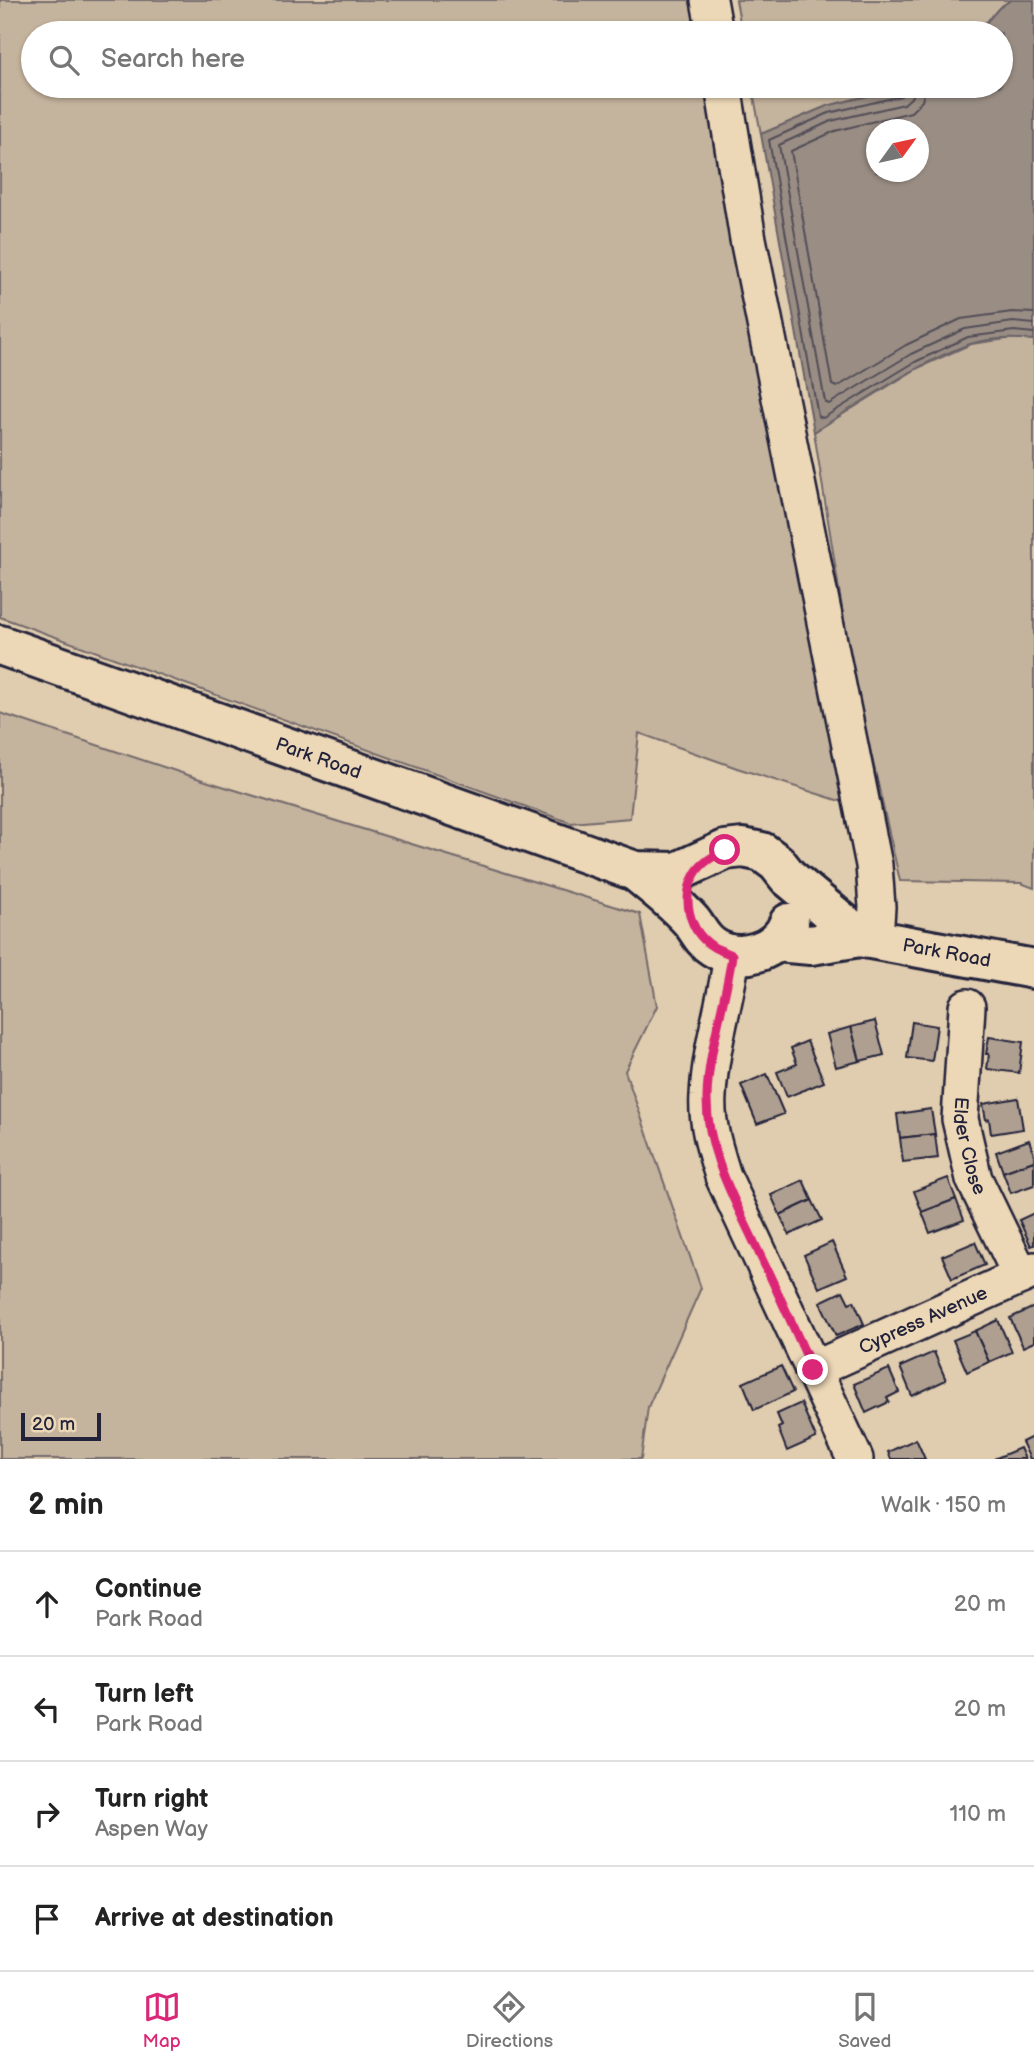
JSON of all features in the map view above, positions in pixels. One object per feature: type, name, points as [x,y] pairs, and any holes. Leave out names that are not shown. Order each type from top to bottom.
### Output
[{"type":"main road","name":"Park Road","points":[[0,645],[635,871],[677,872],[725,850],[743,848],[762,852],[777,863],[788,877],[867,938]]},
{"type":"main road","points":[[692,922],[688,906],[689,889],[696,873],[709,859]]},
{"type":"main road","name":"Park Road","points":[[635,871],[692,922],[701,937],[713,947],[732,955],[762,951],[776,942],[811,945],[867,938],[1034,969]]},
{"type":"main road","points":[[776,942],[787,929],[793,914],[794,895],[788,877]]},
{"type":"street","points":[[709,0],[713,21]]},
{"type":"street","points":[[725,98],[748,239],[874,865],[877,907],[867,938]]},
{"type":"street","points":[[732,955],[707,1097],[711,1137],[723,1176],[855,1459]]},
{"type":"street","name":"Elder Close","points":[[967,1007],[960,1119],[974,1179],[1027,1273]]},
{"type":"street","name":"Cypress Avenue","points":[[813,1370],[1027,1273]]},
{"type":"shaded area","points":[[0,0],[702,0],[705,21],[21,21],[21,98],[716,98],[729,191],[843,802],[639,733],[630,818],[571,823],[0,617]]},
{"type":"shaded area","points":[[736,0],[1011,0],[988,21],[740,21]]},
{"type":"shaded area","points":[[754,98],[859,98],[827,106],[761,134]]},
{"type":"shaded area","points":[[1014,338],[1034,340],[1034,888],[1021,883],[900,881],[851,665],[814,432],[918,368],[971,344]]},
{"type":"shaded area","points":[[0,713],[209,782],[640,914],[657,1006],[625,1071],[701,1288],[648,1407],[641,1459],[0,1459]]},
{"type":"water","points":[[1011,0],[1034,0],[1034,340],[985,341],[950,352],[890,384],[814,432],[761,134],[827,106],[859,98],[1013,98],[1013,21],[988,21]]},
{"type":"building","points":[[875,1021],[884,1055],[860,1061],[851,1027]]},
{"type":"building","points":[[912,1022],[937,1026],[932,1061],[907,1058]]},
{"type":"building","points":[[851,1027],[860,1061],[836,1067],[827,1034]]},
{"type":"building","points":[[989,1037],[1023,1042],[1019,1073],[987,1069]]},
{"type":"building","points":[[807,1041],[824,1082],[787,1097],[777,1072],[797,1064],[791,1048]]},
{"type":"building","points":[[767,1074],[784,1114],[757,1124],[741,1085]]},
{"type":"building","points":[[1018,1098],[1023,1129],[991,1134],[983,1104]]},
{"type":"building","points":[[931,1109],[935,1134],[900,1138],[897,1114]]},
{"type":"building","points":[[935,1134],[938,1158],[903,1162],[900,1138]]},
{"type":"building","points":[[1029,1140],[1034,1161],[1003,1172],[996,1152]]},
{"type":"building","points":[[1034,1161],[1034,1185],[1011,1193],[1003,1172]]},
{"type":"building","points":[[948,1178],[956,1199],[922,1212],[914,1191]]},
{"type":"building","points":[[803,1180],[812,1200],[780,1215],[771,1195]]},
{"type":"building","points":[[956,1199],[964,1220],[930,1233],[922,1212]]},
{"type":"building","points":[[812,1200],[822,1220],[789,1235],[780,1215]]},
{"type":"building","points":[[1034,1213],[1034,1245],[1031,1246],[1019,1220]]},
{"type":"building","points":[[832,1242],[847,1276],[819,1288],[804,1255]]},
{"type":"building","points":[[975,1242],[985,1265],[952,1279],[942,1256]]},
{"type":"building","points":[[843,1291],[849,1303],[854,1301],[864,1324],[836,1336],[820,1302]]},
{"type":"building","points":[[1034,1307],[1034,1342],[1023,1347],[1010,1318]]},
{"type":"building","points":[[998,1320],[1012,1352],[989,1362],[975,1331]]},
{"type":"building","points":[[975,1331],[989,1362],[967,1372],[953,1340]]},
{"type":"building","points":[[934,1352],[946,1380],[912,1396],[900,1367]]},
{"type":"building","points":[[781,1366],[793,1392],[754,1410],[743,1383]]},
{"type":"building","points":[[889,1369],[899,1392],[887,1398],[889,1402],[866,1413],[854,1384]]},
{"type":"building","points":[[801,1403],[816,1438],[787,1451],[778,1428],[782,1426],[777,1414]]},
{"type":"building","points":[[1034,1436],[1034,1459],[1030,1459],[1022,1442]]},
{"type":"building","points":[[916,1439],[925,1459],[891,1459],[888,1452]]},
{"type":"building","points":[[1020,1448],[1025,1459],[994,1459]]},
{"type":"route","points":[[725,850],[709,859],[696,873],[689,889],[688,906],[692,922],[701,937],[713,947],[732,955],[707,1097],[711,1137],[723,1176],[813,1370]]}]
